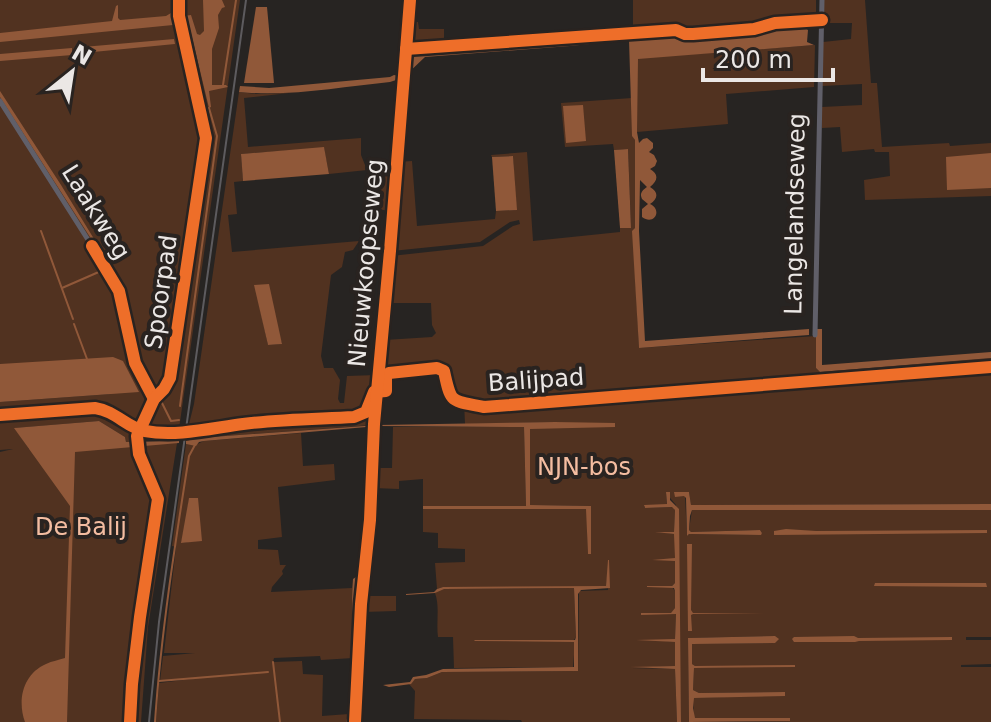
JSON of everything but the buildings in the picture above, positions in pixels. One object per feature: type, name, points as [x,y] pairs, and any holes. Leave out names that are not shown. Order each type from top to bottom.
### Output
[{"type":"street","name":"Nieuwkoopseweg","points":[[355,722],[361,604],[370,520],[374,415],[410,0]]},
{"type":"street","name":"Langelandseweg","points":[[815,335],[822,0]]},
{"type":"street","name":"Laakweg","points":[[0,101],[92,246]]},
{"type":"green space","name":"De Balij","points":[[0,0],[240,0],[179,429],[142,429],[156,399],[164,395],[150,394],[152,400],[138,427],[107,409],[97,410],[135,429],[136,442],[126,442],[125,437],[99,421],[15,428],[29,449],[177,443],[148,627],[141,722],[0,722],[0,452],[13,449],[0,450],[0,417],[92,410],[0,413],[0,402],[111,394],[0,390]]},
{"type":"green space","points":[[633,0],[816,0],[816,16],[764,20],[760,26],[691,31],[678,27],[633,30]]},
{"type":"green space","points":[[824,0],[865,0],[871,83],[877,83],[882,147],[991,143],[991,196],[865,200],[864,180],[890,176],[889,152],[875,152],[874,149],[842,152],[840,127],[822,128],[822,107],[862,105],[862,84],[822,86],[823,42],[851,39],[852,23],[823,23]]},
{"type":"green space","points":[[411,9],[415,9],[414,22],[418,22],[419,29],[444,29],[444,43],[407,46]]},
{"type":"green space","points":[[815,45],[814,87],[726,94],[728,124],[637,132],[639,58]]},
{"type":"green space","points":[[239,92],[289,93],[244,98],[248,147],[361,138],[361,155],[367,170],[329,174],[324,148],[241,154],[243,181],[234,182],[237,214],[228,215],[232,252],[359,241],[353,250],[345,252],[342,267],[331,275],[321,356],[324,368],[333,368],[340,380],[340,403],[344,403],[347,376],[377,375],[376,388],[359,414],[250,422],[215,429],[188,428]],"holes":[[[255,285],[282,343],[268,345]]]},
{"type":"green space","name":"NJN-bos","points":[[632,98],[632,135],[635,140],[633,232],[639,348],[816,336],[816,368],[820,372],[991,358],[991,504],[691,505],[689,492],[685,496],[687,536],[762,533],[760,530],[691,532],[692,510],[991,510],[991,637],[966,637],[966,640],[991,640],[991,664],[961,667],[991,667],[991,722],[733,722],[790,721],[789,718],[694,718],[693,698],[785,695],[785,692],[699,693],[693,690],[694,668],[795,666],[695,666],[692,664],[692,644],[775,643],[775,636],[688,638],[689,722],[681,722],[676,505],[666,493],[667,505],[644,506],[673,507],[675,510],[674,532],[658,532],[675,534],[675,583],[672,586],[647,587],[672,587],[675,591],[675,608],[671,614],[676,614],[675,640],[654,640],[675,642],[675,666],[631,668],[675,669],[677,722],[414,719],[415,691],[409,684],[415,679],[442,672],[578,671],[579,591],[608,590],[609,561],[606,587],[437,589],[435,563],[465,562],[465,549],[438,548],[438,533],[423,532],[423,509],[587,509],[588,554],[591,506],[530,505],[530,428],[615,426],[555,422],[465,424],[464,401],[451,396],[446,372],[438,367],[391,370],[386,374],[384,390],[380,390],[385,340],[432,337],[436,333],[432,325],[431,303],[388,303],[391,256],[483,246],[520,224],[519,220],[510,222],[480,242],[392,251],[398,162],[412,161],[417,226],[495,219],[496,211],[516,210],[513,156],[491,155],[527,152],[533,241],[620,232],[620,228],[631,227],[628,149],[614,150],[613,144],[565,147],[561,103]]},
{"type":"green space","points":[[375,167],[392,167],[388,211],[379,209]]},
{"type":"green space","points":[[374,394],[372,425],[186,441],[189,433],[359,417],[368,410]]},
{"type":"green space","points":[[393,427],[524,427],[526,506],[423,506],[423,479],[399,481],[399,489],[374,488],[374,468],[392,468]]},
{"type":"green space","points":[[301,433],[303,466],[334,464],[335,480],[278,487],[282,537],[258,540],[258,549],[278,550],[280,565],[286,565],[271,592],[352,588],[353,658],[274,658],[273,662],[302,661],[303,674],[323,675],[322,716],[349,714],[346,722],[156,722],[159,683],[192,679],[160,681],[163,656],[195,653],[164,653],[176,547],[172,546],[186,444],[195,445],[204,441]],"holes":[[[197,498],[201,540],[182,543],[189,499]]]},
{"type":"green space","points":[[574,588],[576,637],[573,641],[573,667],[454,668],[453,637],[438,637],[435,593],[440,589]]},
{"type":"green space","points":[[364,596],[396,596],[396,611],[363,612]]},
{"type":"shaded area","points":[[203,0],[222,0],[225,7],[218,15],[219,28],[212,49],[212,85],[228,87],[209,91],[209,108],[189,25],[185,24],[184,16],[191,15],[200,35],[204,31]]},
{"type":"shaded area","points":[[118,5],[120,20],[171,13],[173,25],[0,42],[0,33],[112,21]]},
{"type":"shaded area","points":[[256,7],[267,7],[274,83],[244,83]]},
{"type":"shaded area","points":[[802,25],[808,30],[807,42],[814,45],[638,59],[639,143],[647,138],[653,143],[649,152],[657,161],[650,169],[656,175],[650,187],[656,196],[650,204],[656,213],[650,220],[642,217],[642,209],[648,204],[641,195],[647,187],[640,180],[639,231],[645,341],[809,329],[809,335],[639,348],[632,231],[635,228],[635,140],[632,136],[629,40],[425,57],[405,76],[409,51],[643,34],[684,38]]},
{"type":"shaded area","points":[[174,39],[175,44],[83,53],[82,50],[83,47]]},
{"type":"shaded area","points":[[72,48],[72,55],[0,61],[0,54]]},
{"type":"shaded area","points":[[394,75],[399,79],[333,89],[239,92],[240,86],[269,88]]},
{"type":"shaded area","points":[[0,91],[121,283],[125,297],[0,97]]},
{"type":"shaded area","points":[[583,105],[586,141],[566,143],[563,106]]},
{"type":"shaded area","points":[[324,147],[329,174],[243,181],[241,154]]},
{"type":"shaded area","points":[[628,149],[631,228],[620,228],[614,150]]},
{"type":"shaded area","points":[[991,153],[991,188],[947,190],[946,157]]},
{"type":"shaded area","points":[[513,156],[517,210],[496,211],[492,157]]},
{"type":"shaded area","points":[[269,284],[282,344],[268,345],[254,285]]},
{"type":"shaded area","points":[[816,329],[822,329],[822,365],[991,352],[991,358],[820,372],[816,368]]},
{"type":"shaded area","points":[[113,357],[123,361],[139,392],[0,402],[0,364]]},
{"type":"shaded area","points":[[99,421],[125,437],[126,442],[179,443],[75,452],[67,722],[25,722],[22,697],[27,681],[38,668],[65,658],[70,506],[14,428]]},
{"type":"shaded area","points":[[615,423],[615,427],[530,429],[530,505],[591,506],[591,554],[588,554],[586,509],[423,509],[423,506],[526,506],[524,427],[378,426],[204,441],[196,446],[186,444],[186,441],[198,438],[378,425]]},
{"type":"shaded area","points":[[666,492],[670,492],[670,500],[679,509],[681,722],[677,722],[675,669],[630,667],[675,666],[675,642],[636,640],[675,639],[676,614],[641,615],[671,613],[675,608],[674,588],[647,587],[672,586],[675,583],[675,561],[652,560],[675,558],[674,534],[655,532],[674,532],[675,510],[672,507],[645,508],[644,505],[667,504]]},
{"type":"shaded area","points":[[674,492],[689,492],[691,505],[991,504],[991,510],[692,510],[691,532],[760,530],[762,533],[687,536],[686,498],[675,497]]},
{"type":"shaded area","points":[[189,498],[198,498],[202,541],[181,543]]},
{"type":"shaded area","points":[[987,530],[987,533],[774,535],[774,531]]},
{"type":"shaded area","points":[[687,544],[692,544],[693,613],[766,613],[693,614],[692,631],[688,631]]},
{"type":"shaded area","points":[[608,560],[610,588],[581,590],[578,594],[578,671],[442,672],[415,679],[411,684],[383,685],[410,682],[413,677],[443,669],[574,667],[574,642],[474,641],[575,640],[574,588],[444,589],[435,593],[406,594],[434,592],[443,587],[606,586]]},
{"type":"shaded area","points":[[359,578],[352,722],[346,722],[352,687],[352,597],[353,579]]},
{"type":"shaded area","points":[[875,583],[986,583],[987,587],[874,586]]},
{"type":"shaded area","points":[[775,636],[779,639],[775,643],[692,644],[692,664],[695,666],[795,665],[694,668],[693,690],[699,693],[785,692],[785,696],[694,698],[693,708],[695,718],[790,718],[790,721],[689,722],[688,638]]},
{"type":"shaded area","points":[[952,637],[952,640],[794,642],[792,639]]},
{"type":"waterway","points":[[223,85],[236,0]]},
{"type":"waterway","points":[[180,406],[217,136],[209,108]]},
{"type":"waterway","points":[[41,231],[73,319]]},
{"type":"waterway","points":[[62,288],[101,271]]},
{"type":"waterway","points":[[74,324],[87,359]]},
{"type":"waterway","points":[[160,399],[171,421],[179,420]]},
{"type":"waterway","points":[[155,722],[174,555],[189,456],[196,443]]},
{"type":"waterway","points":[[273,662],[280,722]]},
{"type":"waterway","points":[[159,681],[268,672]]},
{"type":"tram line","points":[[149,722],[159,622],[246,0]]},
{"type":"cycle path","name":"Spoorpad","points":[[130,722],[140,617],[158,499],[139,454],[137,436],[154,399],[170,378],[206,138],[179,16],[179,0]]},
{"type":"cycle path","points":[[355,722],[374,424],[410,0]]},
{"type":"cycle path","points":[[406,49],[676,30],[693,34],[822,20]]},
{"type":"cycle path","name":"Spoorpad","points":[[92,246],[119,291],[135,363],[154,399]]},
{"type":"cycle path","name":"Balijpad","points":[[0,415],[95,408],[109,412],[133,427],[157,433],[271,421],[354,417],[366,412],[374,392],[386,391],[389,373],[437,368],[444,371],[448,390],[454,399],[484,407],[991,367]]}]
